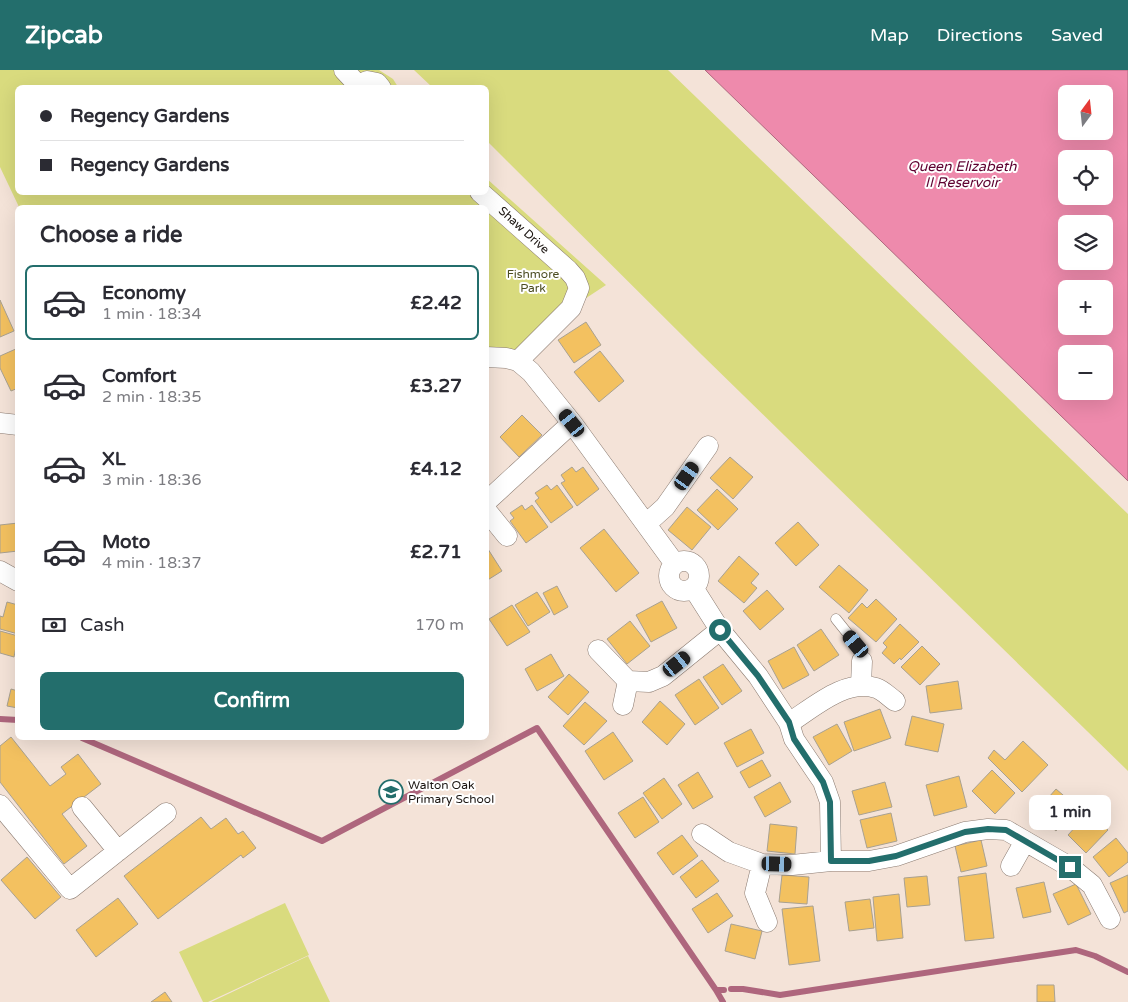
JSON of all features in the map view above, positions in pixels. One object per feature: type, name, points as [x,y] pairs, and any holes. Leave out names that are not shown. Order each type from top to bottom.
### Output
[{"type":"street","points":[[344,70],[356,85]]},
{"type":"street","points":[[360,85],[372,81],[378,85]]},
{"type":"street","name":"Shaw Drive","points":[[483,195],[568,270],[575,278],[579,288],[571,308],[518,361]]},
{"type":"street","points":[[489,358],[506,358],[518,361],[531,372],[572,423],[675,564],[682,561],[692,562],[697,567],[700,575],[698,584],[694,589],[720,630],[758,676],[789,722],[794,739],[823,782],[830,802],[831,861]]},
{"type":"street","points":[[0,423],[15,425]]},
{"type":"street","points":[[489,499],[572,423]]},
{"type":"street","points":[[646,524],[665,507],[708,446]]},
{"type":"street","points":[[489,514],[507,536]]},
{"type":"street","points":[[0,571],[15,579]]},
{"type":"street","points":[[598,650],[628,681],[649,682],[663,676],[720,630]]},
{"type":"street","points":[[861,685],[862,661]]},
{"type":"street","points":[[623,705],[628,681]]},
{"type":"street","points":[[789,722],[844,689],[861,685],[878,688],[895,702]]},
{"type":"street","points":[[0,805],[70,889],[166,813]]},
{"type":"street","points":[[82,807],[118,851]]},
{"type":"street","points":[[702,834],[729,852],[762,864],[792,865],[831,861],[869,861],[896,856],[965,832],[988,829],[1006,830],[1070,867],[1092,885],[1110,919]]},
{"type":"street","points":[[1010,866],[1025,841]]},
{"type":"street","points":[[762,864],[755,893],[767,922]]},
{"type":"lane","points":[[836,619],[856,644],[862,661]]},
{"type":"green space","name":"Fishmore Park","points":[[0,70],[379,70],[393,79],[397,85],[15,85],[15,195],[489,195],[489,181],[606,285],[571,308],[518,361],[489,357],[489,205],[18,205],[0,167]]},
{"type":"green space","points":[[414,70],[668,70],[1128,514],[1128,771],[702,355],[489,143],[489,85],[430,85]]},
{"type":"green space","points":[[285,903],[309,955],[208,1002],[203,1002],[179,952]]},
{"type":"green space","points":[[308,956],[330,1002],[211,1002]]},
{"type":"water","name":"Queen Elizabeth II Reservoir","points":[[705,70],[1128,70],[1128,481]]},
{"type":"building","points":[[0,300],[14,331],[0,337]]},
{"type":"building","points":[[586,322],[601,345],[574,363],[558,340]]},
{"type":"building","points":[[15,349],[15,389],[11,391],[0,368],[0,356]]},
{"type":"building","points":[[600,351],[624,381],[599,402],[574,372]]},
{"type":"building","points":[[522,415],[542,435],[519,457],[500,437]]},
{"type":"building","points":[[730,457],[753,477],[733,499],[710,478]]},
{"type":"building","points":[[572,467],[576,472],[583,467],[599,489],[577,506],[561,483],[565,481],[561,475]]},
{"type":"building","points":[[547,485],[551,490],[557,485],[573,507],[551,523],[535,501],[539,498],[535,493]]},
{"type":"building","points":[[717,489],[738,509],[718,530],[697,510]]},
{"type":"building","points":[[522,505],[525,510],[532,505],[548,527],[526,543],[510,521],[514,518],[510,513]]},
{"type":"building","points":[[687,507],[711,527],[692,550],[668,530]]},
{"type":"building","points":[[798,522],[819,545],[796,566],[775,543]]},
{"type":"building","points":[[15,523],[15,551],[0,553],[0,525]]},
{"type":"building","points":[[604,529],[639,573],[616,592],[580,548]]},
{"type":"building","points":[[489,551],[502,571],[489,579]]},
{"type":"building","points":[[739,556],[759,574],[751,583],[757,588],[744,603],[718,581]]},
{"type":"building","points":[[839,565],[868,590],[849,613],[819,587]]},
{"type":"building","points":[[557,586],[568,607],[554,615],[543,593]]},
{"type":"building","points":[[767,590],[784,609],[760,630],[743,611]]},
{"type":"building","points":[[537,592],[550,612],[528,626],[515,605]]},
{"type":"building","points":[[876,599],[897,619],[876,642],[848,618],[862,603],[867,608]]},
{"type":"building","points":[[662,601],[677,628],[651,642],[636,615]]},
{"type":"building","points":[[7,602],[15,604],[15,633],[0,629],[0,616],[3,617]]},
{"type":"building","points":[[512,605],[530,632],[507,646],[489,619]]},
{"type":"building","points":[[630,621],[650,646],[627,664],[607,639]]},
{"type":"building","points":[[900,624],[919,642],[901,660],[900,658],[894,664],[882,653],[887,647],[883,643]]},
{"type":"building","points":[[821,629],[839,655],[814,671],[797,645]]},
{"type":"building","points":[[0,631],[15,635],[14,657],[0,653]]},
{"type":"building","points":[[922,646],[940,664],[920,685],[901,667]]},
{"type":"building","points":[[794,647],[809,675],[783,689],[768,661]]},
{"type":"building","points":[[551,654],[564,676],[537,691],[525,669]]},
{"type":"building","points":[[723,664],[742,691],[722,705],[703,677]]},
{"type":"building","points":[[569,674],[589,692],[568,715],[548,697]]},
{"type":"building","points":[[699,679],[719,708],[695,725],[675,695]]},
{"type":"building","points":[[958,681],[962,709],[930,713],[926,686]]},
{"type":"building","points":[[11,689],[15,690],[15,707],[7,706]]},
{"type":"building","points":[[660,701],[685,724],[667,745],[642,722]]},
{"type":"building","points":[[585,702],[607,721],[584,745],[563,726]]},
{"type":"building","points":[[880,709],[891,738],[854,751],[844,722]]},
{"type":"building","points":[[912,716],[944,724],[938,752],[905,745]]},
{"type":"building","points":[[837,724],[852,751],[829,765],[813,737]]},
{"type":"building","points":[[751,729],[764,753],[737,767],[724,743]]},
{"type":"building","points":[[613,732],[633,761],[604,780],[585,751]]},
{"type":"building","points":[[11,737],[50,786],[66,774],[61,767],[78,754],[101,784],[62,814],[87,846],[64,864],[0,782],[0,746]]},
{"type":"building","points":[[1023,741],[1048,765],[1022,792],[988,758],[994,750],[1005,760]]},
{"type":"building","points":[[762,760],[771,776],[749,788],[740,772]]},
{"type":"building","points":[[992,770],[1015,793],[995,814],[972,791]]},
{"type":"building","points":[[698,772],[713,797],[693,809],[678,785]]},
{"type":"building","points":[[959,776],[967,807],[934,816],[926,785]]},
{"type":"building","points":[[664,778],[682,804],[662,819],[643,793]]},
{"type":"building","points":[[780,782],[791,802],[765,817],[754,797]]},
{"type":"building","points":[[885,782],[892,807],[859,815],[852,791]]},
{"type":"building","points":[[1056,789],[1077,807],[1056,831],[1035,813]]},
{"type":"building","points":[[643,797],[659,822],[635,838],[618,813]]},
{"type":"building","points":[[1089,812],[1108,830],[1086,853],[1068,835]]},
{"type":"building","points":[[891,813],[897,841],[867,848],[860,820]]},
{"type":"building","points":[[201,817],[211,829],[226,818],[238,834],[243,831],[256,848],[243,858],[241,855],[158,919],[124,876]]},
{"type":"building","points":[[770,824],[797,827],[795,854],[767,851]]},
{"type":"building","points":[[682,835],[698,856],[673,875],[657,853]]},
{"type":"building","points":[[1116,838],[1128,853],[1128,862],[1109,877],[1093,857]]},
{"type":"building","points":[[981,840],[987,866],[961,872],[955,846]]},
{"type":"building","points":[[27,857],[61,897],[35,919],[1,880]]},
{"type":"building","points":[[702,860],[719,881],[696,898],[680,877]]},
{"type":"building","points":[[986,873],[994,938],[965,941],[958,877]]},
{"type":"building","points":[[782,875],[809,877],[807,904],[779,902]]},
{"type":"building","points":[[1128,875],[1128,911],[1124,913],[1110,883]]},
{"type":"building","points":[[927,876],[930,905],[907,907],[904,878]]},
{"type":"building","points":[[1044,882],[1051,912],[1023,918],[1016,888]]},
{"type":"building","points":[[1076,884],[1091,914],[1068,925],[1053,894]]},
{"type":"building","points":[[717,893],[733,916],[708,933],[692,909]]},
{"type":"building","points":[[899,894],[903,938],[877,941],[873,897]]},
{"type":"building","points":[[118,898],[138,924],[96,957],[76,930]]},
{"type":"building","points":[[870,899],[874,928],[849,931],[845,902]]},
{"type":"building","points":[[813,906],[820,961],[789,965],[782,909]]},
{"type":"building","points":[[731,924],[762,931],[755,959],[725,951]]},
{"type":"building","points":[[1037,985],[1054,985],[1055,1002],[1037,1002]]},
{"type":"building","points":[[165,992],[172,1002],[151,1002]]},
{"type":"waterway","points":[[0,719],[15,720]]},
{"type":"waterway","points":[[87,740],[322,841],[537,728],[716,990],[724,990]]},
{"type":"waterway","points":[[731,989],[780,995],[1076,950],[1095,956],[1128,972]]},
{"type":"waterway","points":[[716,990],[723,1002]]},
{"type":"place","name":"Walton Oak Primary School","points":[[391,792]]},
{"type":"route","points":[[720,630],[758,676],[789,722],[794,739],[823,782],[830,802],[831,861],[869,861],[896,856],[965,832],[988,829],[1006,830],[1070,867]]}]
